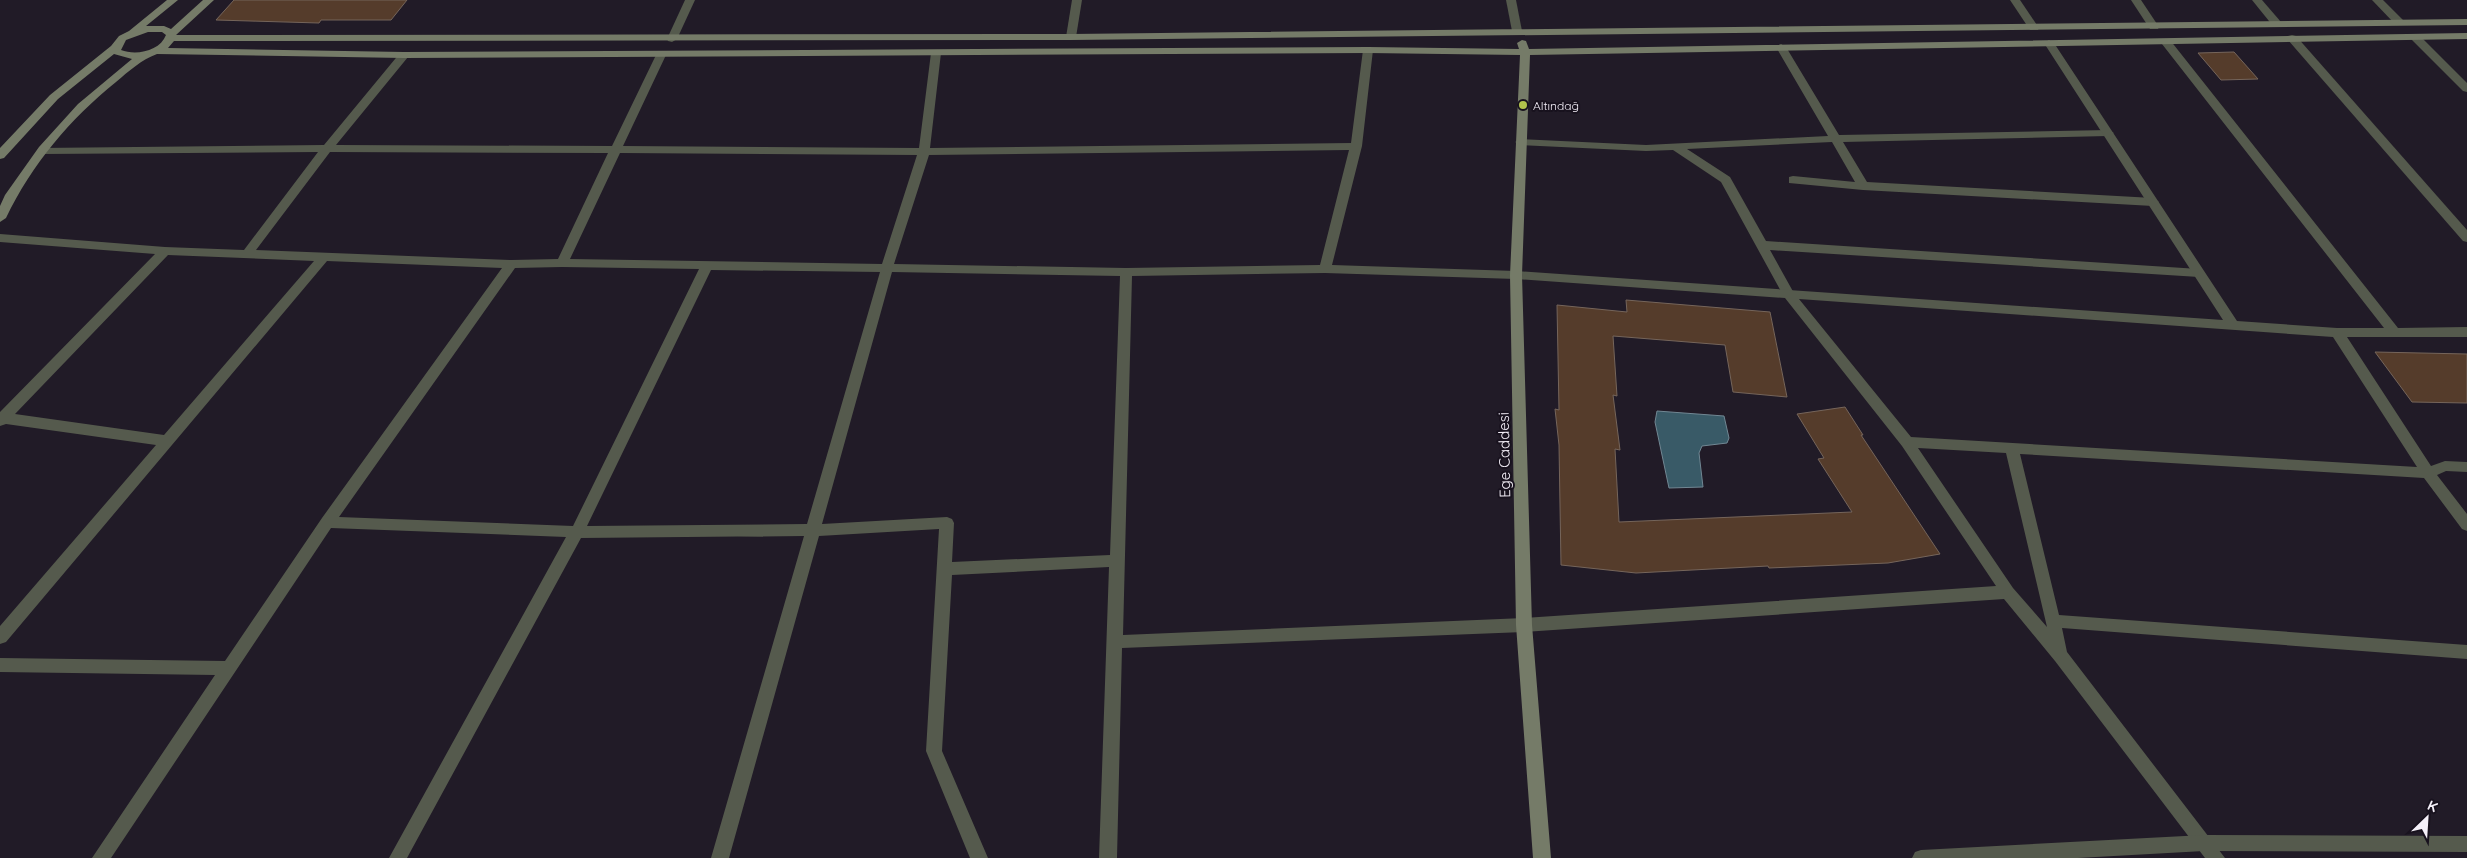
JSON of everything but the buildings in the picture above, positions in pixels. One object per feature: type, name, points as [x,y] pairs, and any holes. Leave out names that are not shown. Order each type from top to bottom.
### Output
[{"type":"main road","points":[[0,155],[47,104],[80,72],[116,47],[118,43],[172,0]]},
{"type":"main road","points":[[0,218],[9,195],[43,150],[86,102],[116,74],[150,53],[171,36],[209,0]]},
{"type":"main road","points":[[131,34],[164,28],[171,36],[672,39],[1071,38],[1517,31],[2154,27],[2467,22]]},
{"type":"main road","points":[[1517,31],[1525,52]]},
{"type":"main road","points":[[116,47],[116,51],[127,56],[150,53],[660,55],[1368,50],[1525,52],[2467,36]]},
{"type":"main road","name":"Ege Caddesi","points":[[1525,52],[1516,275],[1524,625],[1542,858]]},
{"type":"street","points":[[672,39],[690,0]]},
{"type":"street","points":[[1071,38],[1077,0]]},
{"type":"street","points":[[1511,0],[1517,31]]},
{"type":"street","points":[[2015,0],[2034,28]]},
{"type":"street","points":[[2136,0],[2154,27]]},
{"type":"street","points":[[2257,0],[2277,24]]},
{"type":"street","points":[[2378,0],[2399,22]]},
{"type":"street","points":[[2415,37],[2467,89]]},
{"type":"street","points":[[2292,38],[2467,238]]},
{"type":"street","points":[[2166,42],[2395,333]]},
{"type":"street","points":[[2049,43],[2233,326]]},
{"type":"street","points":[[1781,47],[1863,186]]},
{"type":"street","points":[[1325,269],[1356,146],[1368,50]]},
{"type":"street","points":[[720,858],[887,268],[924,152],[936,53]]},
{"type":"street","points":[[247,254],[327,148],[404,55]]},
{"type":"street","points":[[562,262],[660,55]]},
{"type":"street","points":[[1521,142],[1646,148],[1835,138],[2108,133]]},
{"type":"street","points":[[43,150],[327,148],[924,152],[1356,146]]},
{"type":"street","points":[[1674,146],[1726,180],[1789,295],[1907,442],[2008,592],[2061,656],[2216,858]]},
{"type":"street","points":[[1793,180],[1863,186],[2153,202]]},
{"type":"street","points":[[0,238],[165,251],[511,264],[562,262],[1126,272],[1325,269],[1516,275],[2336,333],[2467,332]]},
{"type":"street","points":[[1762,245],[2199,273]]},
{"type":"street","points":[[2,420],[165,251]]},
{"type":"street","points":[[0,637],[323,258]]},
{"type":"street","points":[[101,858],[327,522],[511,264]]},
{"type":"street","points":[[398,858],[578,532],[707,265]]},
{"type":"street","points":[[1108,858],[1126,272]]},
{"type":"street","points":[[2336,333],[2428,473],[2467,524]]},
{"type":"street","points":[[2,420],[167,441]]},
{"type":"street","points":[[1907,442],[2012,450],[2428,473],[2445,466],[2467,467]]},
{"type":"street","points":[[2012,450],[2061,656]]},
{"type":"street","points":[[327,522],[578,532],[812,530],[947,523],[934,751],[979,858]]},
{"type":"street","points":[[944,569],[1117,561]]},
{"type":"street","points":[[1115,642],[1524,625],[2008,592]]},
{"type":"street","points":[[2053,621],[2467,652]]},
{"type":"street","points":[[0,665],[228,668]]},
{"type":"street","points":[[1921,858],[2204,843],[2467,844]]},
{"type":"water","points":[[1657,411],[1724,416],[1729,438],[1727,443],[1702,446],[1699,453],[1703,487],[1669,488],[1655,422]]},
{"type":"place","name":"Altındağ","points":[[1523,105]]}]
